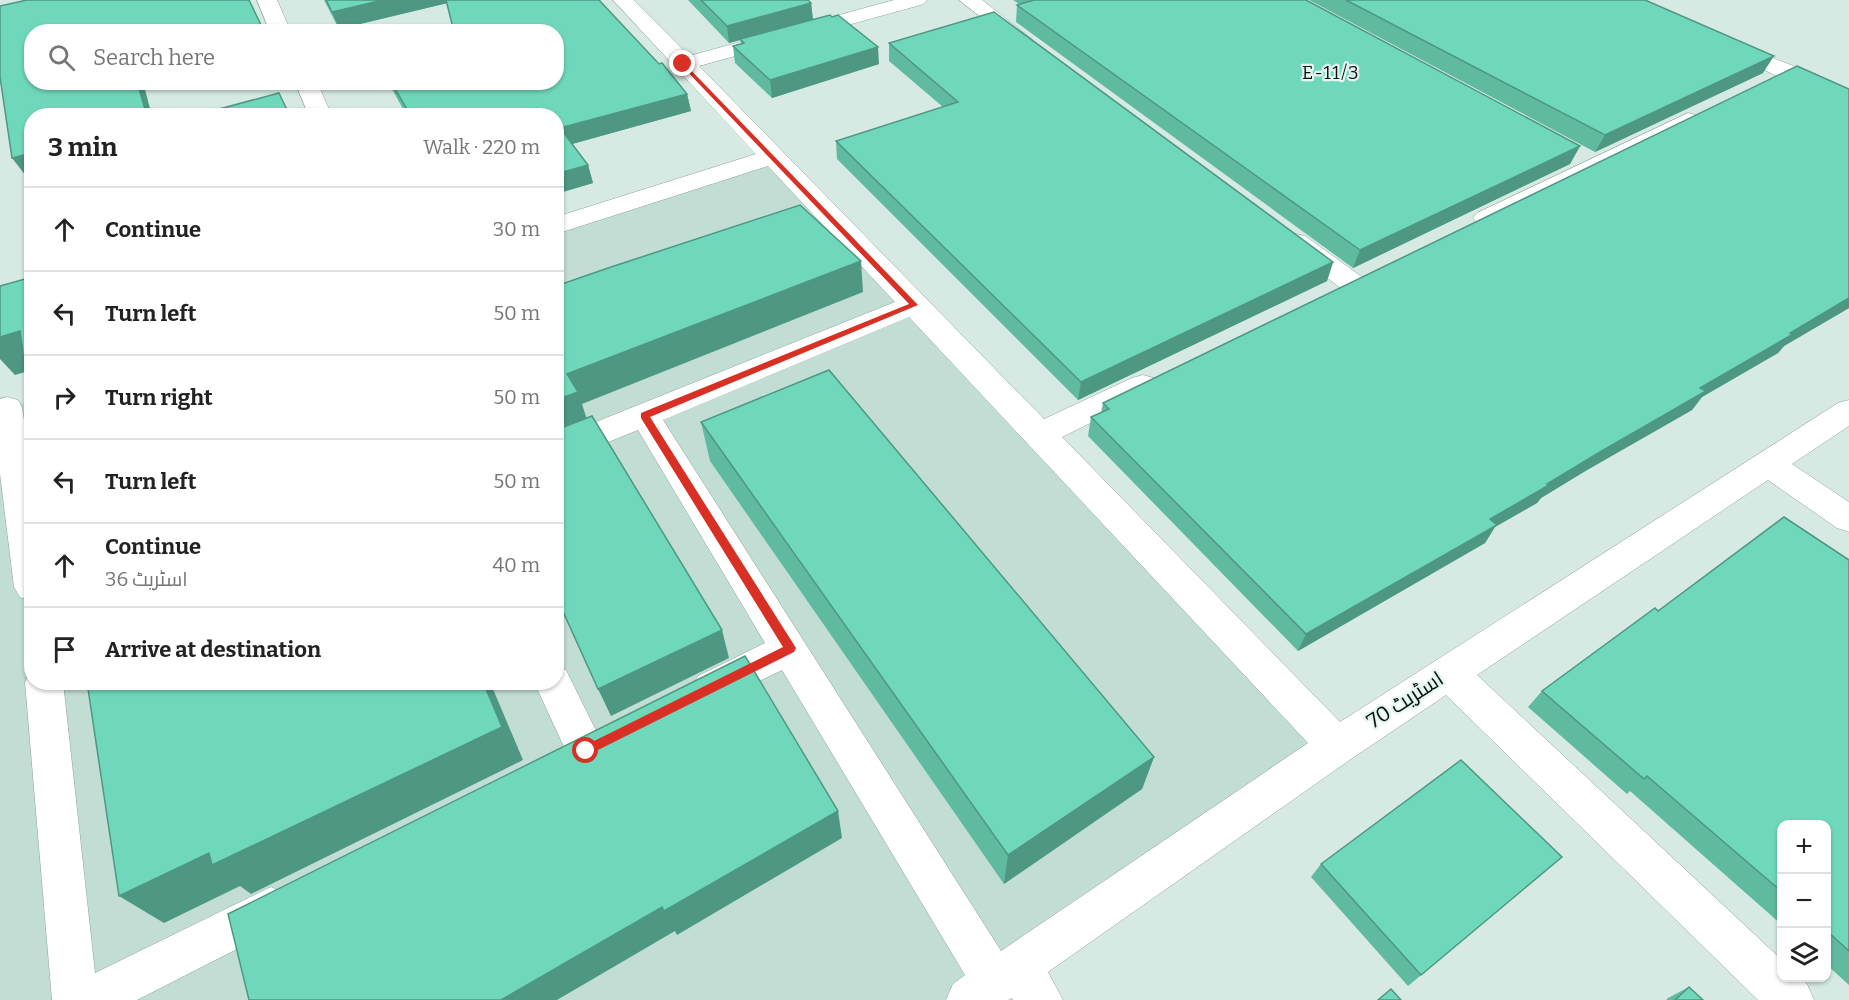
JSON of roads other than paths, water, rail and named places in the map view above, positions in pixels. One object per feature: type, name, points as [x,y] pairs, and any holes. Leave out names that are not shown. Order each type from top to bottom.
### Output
[{"type":"street","points":[[267,0],[278,24]]},
{"type":"street","points":[[623,0],[1337,746]]},
{"type":"street","points":[[683,64],[917,0]]},
{"type":"street","points":[[969,0],[1045,57]]},
{"type":"street","points":[[814,8],[831,23]]},
{"type":"street","points":[[1703,36],[1798,76],[1756,87]]},
{"type":"street","points":[[310,90],[317,108]]},
{"type":"street","points":[[1467,226],[1583,159],[1713,108]]},
{"type":"street","points":[[564,223],[772,157]]},
{"type":"street","points":[[1275,227],[1352,284]]},
{"type":"street","points":[[564,448],[914,305]]},
{"type":"street","points":[[1039,435],[1168,372]]},
{"type":"street","points":[[13,406],[24,511]]},
{"type":"street","name":"اسٹریٹ 70","points":[[1005,987],[1337,746],[1849,411]]},
{"type":"street","points":[[645,416],[1005,987]]},
{"type":"street","points":[[1768,464],[1849,519]]},
{"type":"street","points":[[678,705],[790,648]]},
{"type":"street","points":[[1448,672],[1791,1000]]},
{"type":"street","points":[[45,690],[75,1000]]},
{"type":"street","points":[[557,690],[586,751]]},
{"type":"street","points":[[88,1000],[300,894]]},
{"type":"district","name":"E-11/3","points":[[1331,73]]}]
